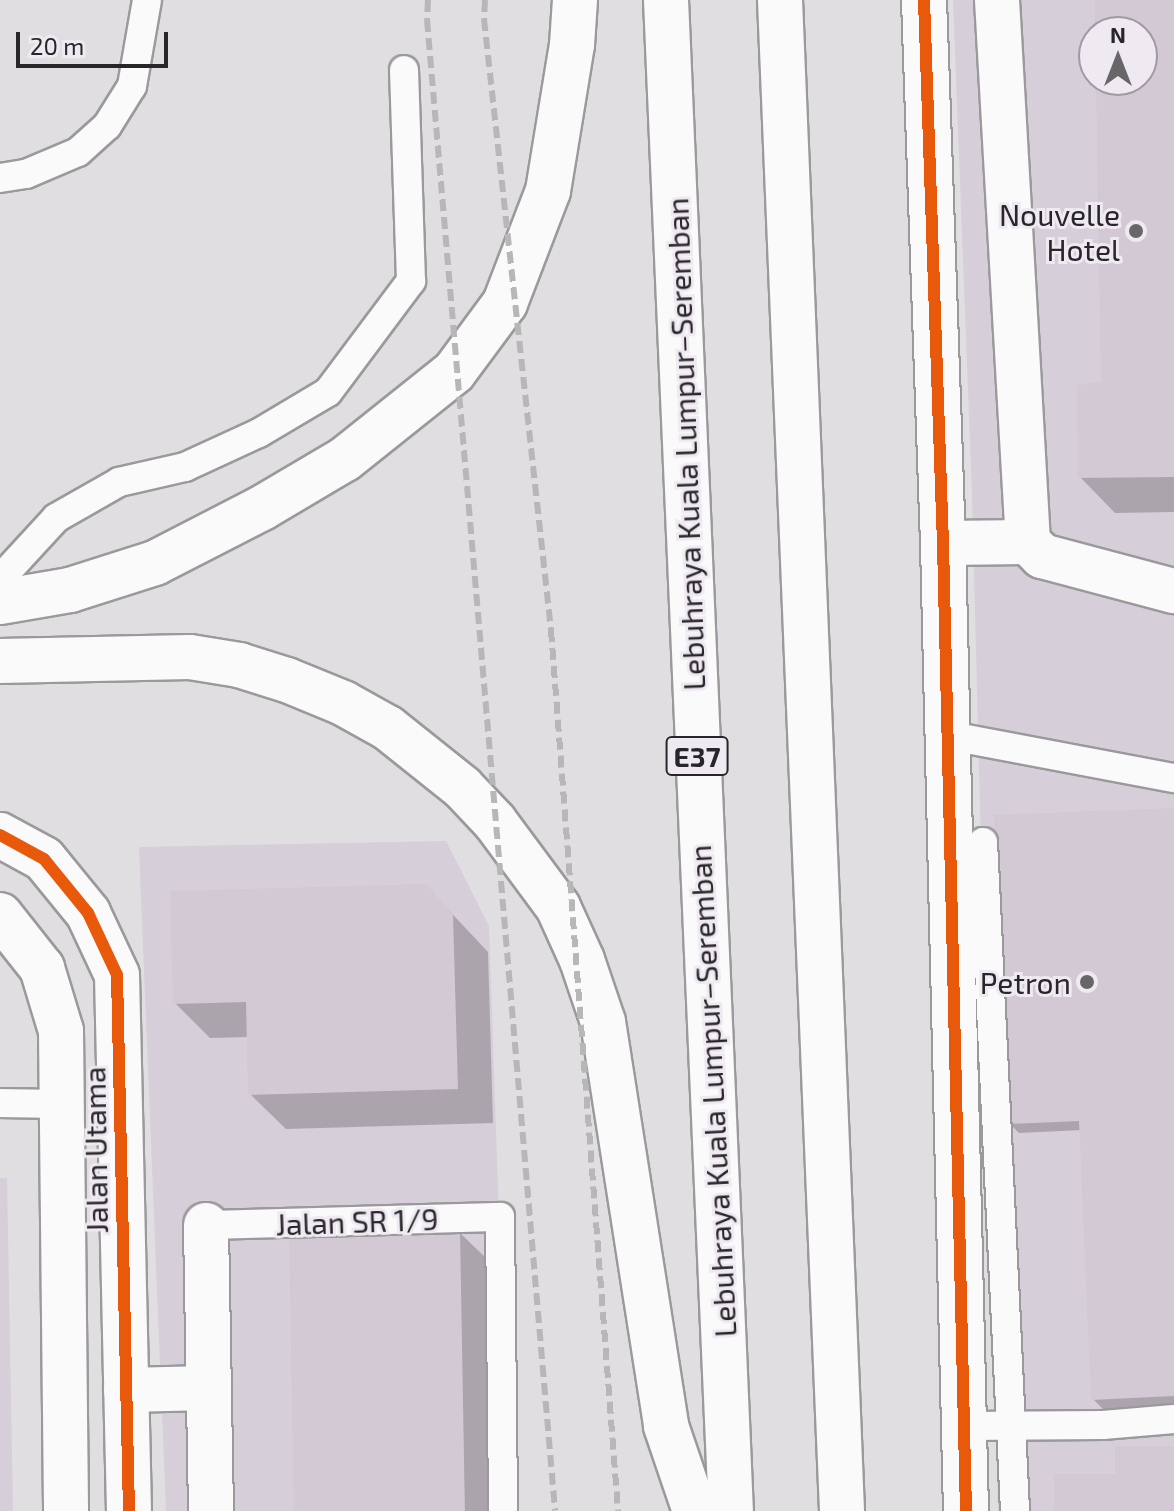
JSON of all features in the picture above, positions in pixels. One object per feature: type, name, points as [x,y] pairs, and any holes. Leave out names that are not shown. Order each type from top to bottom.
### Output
[{"type":"main road","points":[[0,602],[70,590],[155,563],[262,508],[345,459],[454,372],[505,303],[548,191],[562,117],[575,0]]},
{"type":"main road","name":"Lebuhraya Kuala Lumpur–Seremban","points":[[666,0],[731,1511]]},
{"type":"main road","points":[[780,0],[842,1511]]},
{"type":"main road","points":[[924,0],[943,543],[966,1511]]},
{"type":"main road","points":[[997,0],[1028,542],[1042,556],[1174,591]]},
{"type":"main road","points":[[943,543],[1028,542]]},
{"type":"main road","points":[[0,661],[190,657],[239,665],[287,680],[343,703],[388,728],[462,787],[495,822],[558,907],[582,960],[603,1022],[666,1426],[695,1511]]},
{"type":"main road","name":"Jalan Utama","points":[[0,835],[44,859],[88,913],[117,975],[129,1511]]},
{"type":"main road","name":"Jalan Utama","points":[[0,915],[42,968],[61,1031],[66,1511]]},
{"type":"main road","name":"Jalan SR 1/9","points":[[206,1225],[211,1511]]},
{"type":"main road","points":[[126,1390],[209,1388]]},
{"type":"lane","points":[[0,178],[26,174],[78,152],[107,126],[132,86],[147,0]]},
{"type":"lane","points":[[0,579],[56,518],[119,482],[185,467],[259,433],[328,392],[411,281],[404,70]]},
{"type":"lane","points":[[946,735],[1174,778]]},
{"type":"lane","points":[[983,842],[1015,1511]]},
{"type":"lane","points":[[0,1103],[63,1104]]},
{"type":"lane","name":"Jalan SR 1/9","points":[[206,1225],[500,1217],[503,1511]]},
{"type":"lane","points":[[964,1426],[1103,1425],[1174,1419]]},
{"type":"shaded area","points":[[953,0],[1174,0],[1174,1511],[998,1511],[972,494]]},
{"type":"shaded area","points":[[446,841],[489,926],[509,1511],[166,1511],[139,847]]},
{"type":"shaded area","points":[[0,1178],[7,1178],[13,1511],[0,1511]]},
{"type":"building","name":"Nouvelle Hotel","points":[[1095,0],[1174,0],[1174,477],[1078,478],[1077,385],[1101,382],[1096,96],[1158,96],[1158,16],[1095,16]]},
{"type":"building","name":"Petron","points":[[1174,808],[1174,1396],[1091,1400],[1079,1121],[1007,1124],[994,815]]},
{"type":"building","points":[[427,884],[453,915],[458,1089],[248,1095],[246,1002],[173,1004],[170,891]]},
{"type":"building","points":[[460,1230],[465,1511],[294,1511],[289,1233]]},
{"type":"building","points":[[1115,1446],[1174,1446],[1174,1511],[1054,1511],[1054,1474],[1115,1474]]},
{"type":"railway","points":[[428,0],[427,20],[555,1511]]},
{"type":"railway","points":[[485,0],[484,19],[551,630],[618,1511]]},
{"type":"cycle path","points":[[924,0],[943,543],[966,1511]]},
{"type":"cycle path","points":[[0,835],[44,859],[88,913],[117,975],[129,1511]]},
{"type":"place","name":"Nouvelle Hotel","points":[[1136,231]]},
{"type":"place","name":"Petron","points":[[1087,982]]}]
